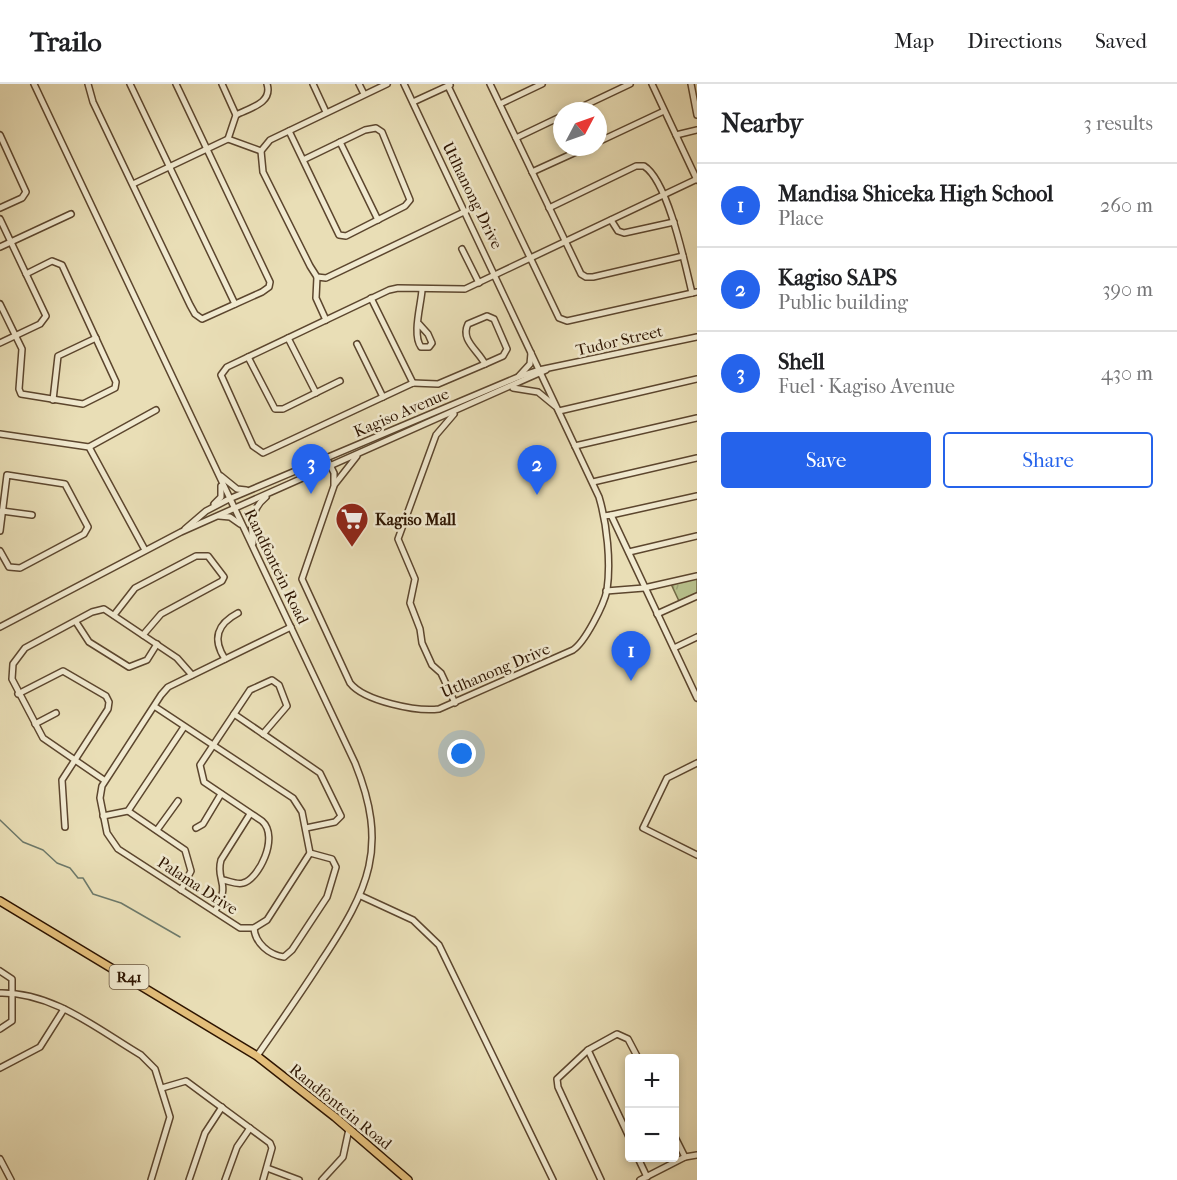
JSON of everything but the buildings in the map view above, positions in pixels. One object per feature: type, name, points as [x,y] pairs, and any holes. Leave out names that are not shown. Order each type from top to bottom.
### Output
[{"type":"main road","name":"Randfontein Road","points":[[0,901],[257,1056],[349,1129],[408,1180]]},
{"type":"street","name":"Randfontein Road","points":[[34,84],[356,763],[368,801],[372,838],[368,873],[361,896],[347,923],[257,1056]]},
{"type":"street","points":[[88,84],[88,90],[195,314],[205,318],[267,289],[270,285],[268,276],[176,84]]},
{"type":"street","points":[[130,84],[235,304]]},
{"type":"street","points":[[222,84],[236,115]]},
{"type":"street","points":[[228,139],[236,115],[266,98],[269,92],[267,84]]},
{"type":"street","points":[[313,84],[326,112]]},
{"type":"street","points":[[358,84],[364,94]]},
{"type":"street","points":[[326,320],[316,298],[317,277],[263,172],[261,151],[267,142],[387,84]]},
{"type":"street","name":"Utlhanong Drive","points":[[327,459],[331,466],[334,486],[302,579],[350,683],[365,695],[416,709],[433,710],[455,703],[578,647],[606,591],[604,516],[593,482],[542,371],[404,84]]},
{"type":"street","points":[[490,84],[579,270],[586,277],[683,256]]},
{"type":"street","points":[[500,104],[542,84]]},
{"type":"street","points":[[609,84],[613,92]]},
{"type":"street","points":[[592,102],[630,84]]},
{"type":"street","points":[[485,364],[479,352],[466,340],[465,334],[468,324],[487,316],[494,319],[507,349],[503,356],[485,364],[438,384],[413,383],[267,452],[259,452],[221,378],[222,372],[248,357],[393,288],[461,290],[697,180],[652,84]]},
{"type":"street","points":[[691,84],[697,115]]},
{"type":"street","points":[[414,102],[450,85],[556,314],[562,320],[695,292],[674,222],[652,173],[639,165],[549,208]]},
{"type":"street","points":[[607,138],[664,111]]},
{"type":"street","points":[[516,138],[553,120]]},
{"type":"street","points":[[289,131],[339,235],[346,236],[405,206],[411,197],[382,132],[376,128],[368,128],[303,160]]},
{"type":"street","points":[[676,135],[697,130]]},
{"type":"street","points":[[0,135],[26,192],[22,198],[0,208]]},
{"type":"street","points":[[133,184],[228,139],[261,151]]},
{"type":"street","points":[[340,142],[378,220]]},
{"type":"street","points":[[532,172],[567,156]]},
{"type":"street","points":[[317,277],[322,279],[331,276],[466,211]]},
{"type":"street","points":[[0,247],[71,214]]},
{"type":"street","points":[[0,219],[46,316],[40,324],[0,343]]},
{"type":"street","points":[[611,220],[618,231],[624,233],[674,222]]},
{"type":"street","points":[[462,249],[478,283]]},
{"type":"street","points":[[0,304],[23,353],[19,392],[27,397],[86,404],[115,388],[116,382],[60,262],[52,261],[26,274]]},
{"type":"street","points":[[419,324],[422,290]]},
{"type":"street","points":[[371,298],[413,383]]},
{"type":"street","name":"Tudor Street","points":[[542,371],[697,337]]},
{"type":"street","points":[[53,400],[58,356],[96,338]]},
{"type":"street","points":[[288,338],[316,393]]},
{"type":"street","points":[[351,350],[358,345],[383,397]]},
{"type":"street","points":[[518,377],[530,364],[531,352]]},
{"type":"street","points":[[248,357],[275,409],[283,409],[340,381]]},
{"type":"street","name":"Kagiso Avenue","points":[[181,532],[206,511],[253,488],[327,459],[518,377],[542,371]]},
{"type":"street","name":"Kagiso Avenue","points":[[0,627],[181,532],[460,410],[542,371]]},
{"type":"street","points":[[511,387],[538,392],[558,410],[697,379]]},
{"type":"street","points":[[0,434],[89,447],[156,410]]},
{"type":"street","points":[[455,703],[441,673],[432,664],[422,643],[420,629],[410,603],[416,579],[398,539],[434,438],[443,423],[460,410]]},
{"type":"street","points":[[576,446],[697,418]]},
{"type":"street","points":[[89,447],[145,550]]},
{"type":"street","points":[[334,486],[361,453]]},
{"type":"street","points":[[593,482],[697,458]]},
{"type":"street","points":[[218,474],[237,489],[253,488]]},
{"type":"street","points":[[206,511],[221,497],[218,474]]},
{"type":"street","points":[[0,531],[3,475],[65,484],[88,527],[84,534],[20,568],[9,567],[0,551]]},
{"type":"street","points":[[254,550],[251,531],[253,516],[258,505],[272,492]]},
{"type":"street","points":[[604,516],[697,496]]},
{"type":"street","points":[[2,511],[32,515]]},
{"type":"street","points":[[611,515],[697,698]]},
{"type":"street","points":[[216,516],[230,517],[242,525]]},
{"type":"street","points":[[628,552],[697,536]]},
{"type":"street","points":[[114,615],[135,588],[196,556],[208,556],[222,571],[224,577],[222,581],[161,614],[143,634]]},
{"type":"street","points":[[606,591],[645,588],[697,576]]},
{"type":"street","points":[[657,614],[697,596]]},
{"type":"street","points":[[104,780],[47,743],[18,694],[11,671],[16,657],[25,648],[100,609],[114,615],[182,661],[192,675]]},
{"type":"street","points":[[225,659],[217,643],[218,633],[225,620],[238,613]]},
{"type":"street","points":[[76,621],[88,642],[126,666],[133,667],[147,660],[157,644]]},
{"type":"street","name":"Palama Drive","points":[[291,627],[168,687],[104,780],[100,798],[107,833],[114,845],[240,928],[254,928],[267,920],[310,853]]},
{"type":"street","points":[[674,648],[697,637]]},
{"type":"street","points":[[18,694],[63,671],[106,696],[109,702],[108,709],[73,760],[60,784],[66,815],[65,827]]},
{"type":"street","points":[[690,682],[697,679]]},
{"type":"street","points":[[224,880],[245,883],[268,851],[271,843],[267,827],[204,782],[200,765],[252,688],[269,680],[277,683],[287,706],[263,734]]},
{"type":"street","points":[[154,706],[293,798],[300,806],[310,853],[332,859],[336,869],[327,897],[292,950],[284,957],[275,954],[258,941],[254,928]]},
{"type":"street","points":[[34,724],[56,713]]},
{"type":"street","points":[[234,714],[322,776],[340,813],[338,821],[306,828]]},
{"type":"street","points":[[103,816],[128,811],[184,727]]},
{"type":"street","points":[[294,755],[300,748]]},
{"type":"street","points":[[697,763],[669,776],[643,828],[697,855]]},
{"type":"street","points":[[196,828],[203,824],[221,794]]},
{"type":"street","points":[[157,831],[178,801]]},
{"type":"street","points":[[128,811],[187,853],[191,871],[181,890]]},
{"type":"street","points":[[214,911],[224,896],[224,880],[219,867],[221,860],[250,814]]},
{"type":"street","points":[[361,896],[413,920],[439,945],[553,1180]]},
{"type":"street","points":[[0,971],[12,979],[14,993],[12,1021],[0,1029]]},
{"type":"street","points":[[0,993],[41,998],[64,1009],[146,1059],[155,1069],[170,1120],[151,1180]]},
{"type":"street","points":[[0,1068],[40,1047],[64,1009]]},
{"type":"street","points":[[601,1180],[556,1083],[559,1076],[588,1050],[621,1034],[628,1039],[636,1054]]},
{"type":"street","points":[[588,1050],[625,1128]]},
{"type":"street","points":[[162,1088],[186,1081],[272,1146],[263,1180]]},
{"type":"street","points":[[189,1180],[205,1132],[222,1107]]},
{"type":"street","points":[[225,1180],[237,1147],[250,1128]]},
{"type":"street","points":[[322,1180],[343,1157],[349,1129]]},
{"type":"street","points":[[679,1144],[685,1157]]},
{"type":"street","points":[[640,1180],[685,1157],[697,1155]]},
{"type":"street","points":[[0,1159],[11,1180]]},
{"type":"street","points":[[640,1162],[648,1177]]},
{"type":"street","points":[[267,1168],[299,1180]]},
{"type":"green space","points":[[697,578],[697,593],[679,601],[671,584]]},
{"type":"waterway","points":[[0,820],[23,842],[43,850],[57,863],[70,868],[78,878],[83,878],[93,894],[121,903],[180,937]]},
{"type":"place","name":"Shell","points":[[311,494]]},
{"type":"place","name":"Kagiso SAPS","points":[[537,495]]},
{"type":"place","name":"Kagiso Mall","points":[[352,548]]},
{"type":"place","name":"Mandisa Shiceka High School","points":[[631,681]]}]
